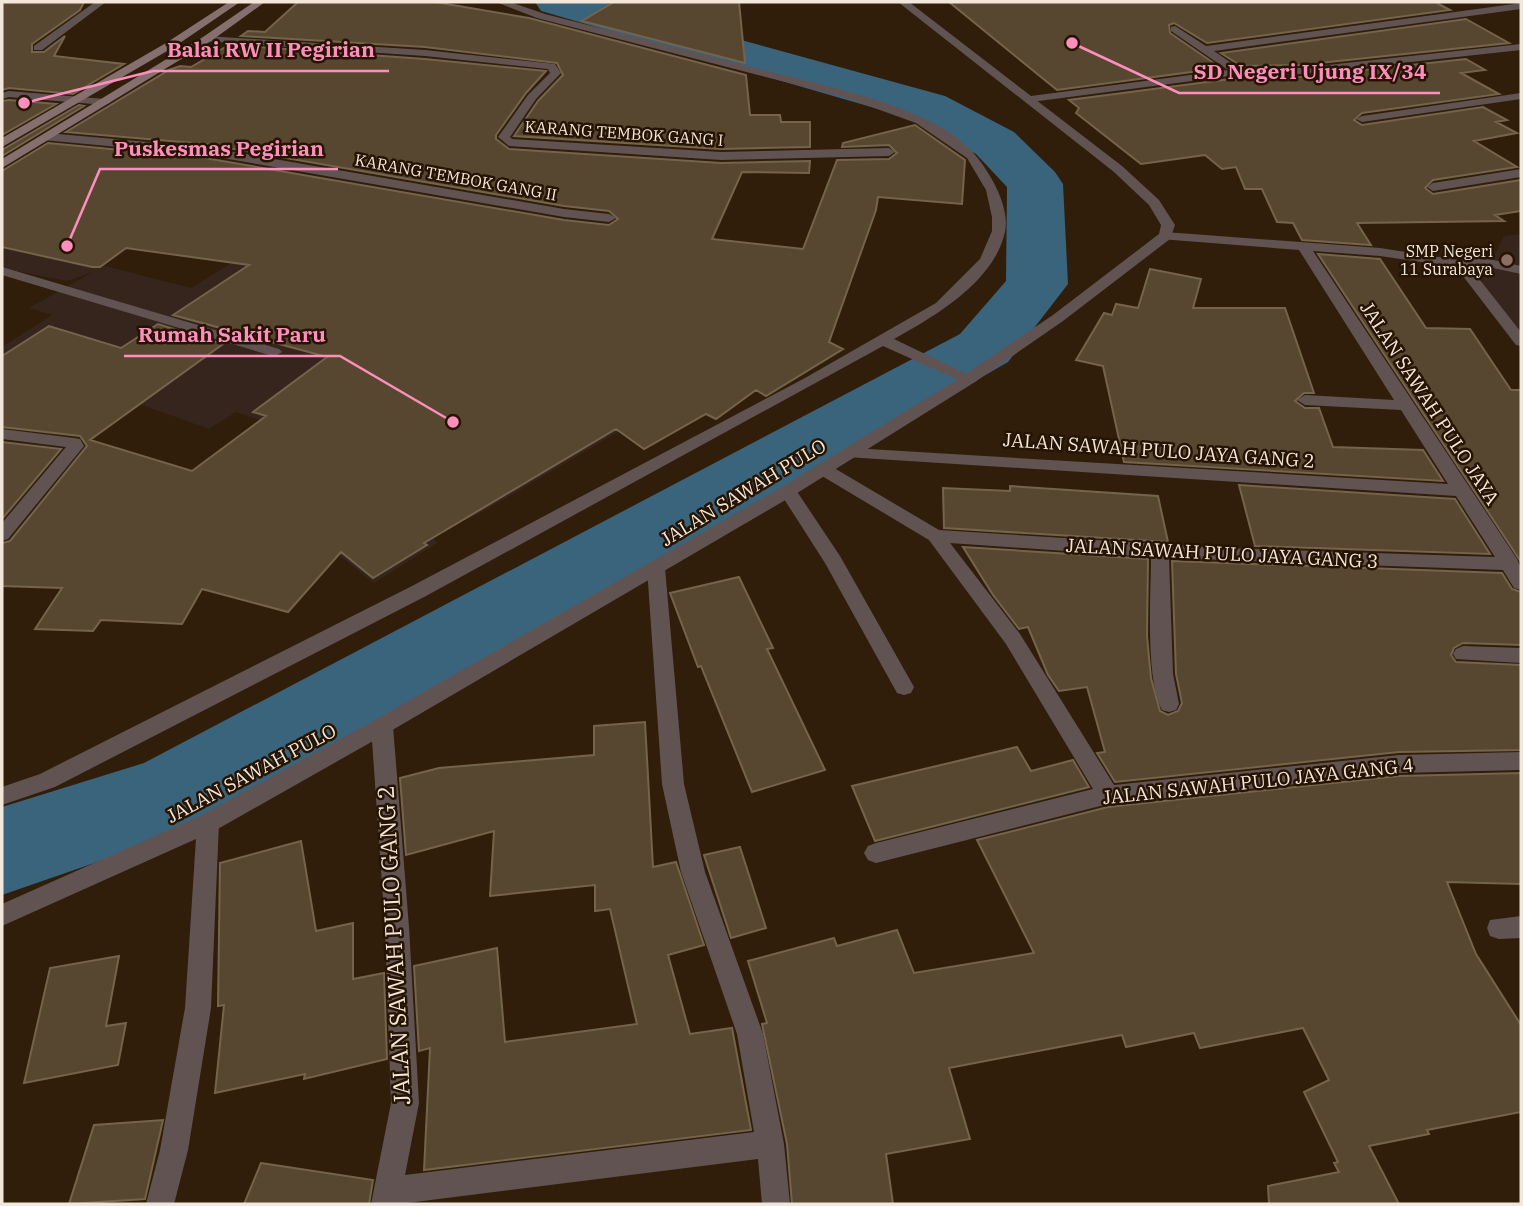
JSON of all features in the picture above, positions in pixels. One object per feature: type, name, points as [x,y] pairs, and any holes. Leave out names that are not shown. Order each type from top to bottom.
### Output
[{"type":"main road","points":[[2,143],[170,45],[235,2]]},
{"type":"main road","points":[[2,164],[207,39],[260,2]]},
{"type":"street","points":[[38,48],[101,2]]},
{"type":"street","points":[[2,796],[47,781],[406,597],[811,381],[942,306],[986,261],[999,231],[999,217],[992,190],[972,156],[920,121],[848,95],[541,16],[501,2]]},
{"type":"street","points":[[903,2],[1118,169],[1154,202],[1168,225],[1165,236],[1380,251],[1460,264],[1484,262],[1521,270]]},
{"type":"street","points":[[1204,49],[1521,6]]},
{"type":"street","points":[[1175,29],[1238,72]]},
{"type":"street","name":"KARANG TEMBOK GANG I","points":[[207,39],[425,53],[551,66],[556,73],[532,97],[504,137],[509,142],[721,156],[889,152]]},
{"type":"street","points":[[1031,99],[1238,72],[1300,71],[1521,47]]},
{"type":"street","points":[[2,96],[105,102]]},
{"type":"street","points":[[1362,119],[1521,96]]},
{"type":"street","name":"KARANG TEMBOK GANG II","points":[[47,137],[205,151],[564,213],[609,218]]},
{"type":"street","points":[[1433,187],[1521,173]]},
{"type":"street","name":"JALAN SAWAH PULO","points":[[2,915],[208,823],[382,726],[788,491],[970,379],[1058,318],[1165,236]]},
{"type":"street","name":"JALAN SAWAH PULO JAYA","points":[[1303,246],[1521,583]]},
{"type":"street","points":[[1460,264],[1521,342]]},
{"type":"street","points":[[2,271],[274,352]]},
{"type":"street","points":[[883,340],[970,379]]},
{"type":"street","points":[[1305,400],[1407,405]]},
{"type":"street","points":[[2,434],[48,438],[74,443],[76,446],[2,533]]},
{"type":"street","name":"JALAN SAWAH PULO JAYA GANG 2","points":[[852,453],[1192,472],[1462,491]]},
{"type":"street","points":[[822,469],[935,536],[1013,639],[1108,795]]},
{"type":"street","points":[[788,491],[833,561],[904,687]]},
{"type":"street","name":"JALAN SAWAH PULO JAYA GANG 3","points":[[935,536],[1160,552],[1510,564]]},
{"type":"street","points":[[1160,552],[1164,674],[1169,704]]},
{"type":"street","points":[[656,568],[673,784],[693,873],[750,1034],[770,1144],[776,1204]]},
{"type":"street","points":[[1463,654],[1521,656]]},
{"type":"street","name":"JALAN SAWAH PULO GANG 2","points":[[382,726],[397,927],[405,1103],[387,1198]]},
{"type":"street","name":"JALAN SAWAH PULO JAYA GANG 4","points":[[876,853],[1108,795],[1399,764],[1521,761]]},
{"type":"street","points":[[160,1204],[174,1150],[198,1008],[208,823]]},
{"type":"street","points":[[387,1198],[770,1144]]},
{"type":"shaded area","points":[[13,209],[153,232],[101,267],[191,288],[253,250],[652,412],[482,512],[432,536],[437,543],[374,583],[314,535],[315,438],[236,412],[209,429],[95,388],[2,367],[2,347],[52,315],[29,308],[93,272],[67,281],[2,268],[2,216]]},
{"type":"shaded area","name":"SMP Negeri 11 Surabaya","points":[[1521,234],[1521,332],[1481,283],[1504,236]]},
{"type":"building","points":[[2,2],[84,2],[80,10],[32,44],[32,52],[44,52],[65,36],[54,56],[124,64],[73,94],[9,88],[2,90]]},
{"type":"building","points":[[298,2],[435,2],[529,18],[746,75],[750,115],[780,115],[781,122],[810,122],[810,147],[721,149],[514,136],[538,101],[563,75],[557,63],[425,47],[241,36],[248,31],[265,32]]},
{"type":"building","points":[[614,2],[739,2],[745,63],[582,21]]},
{"type":"building","points":[[949,2],[1435,2],[1450,10],[1207,43],[1174,23],[1169,25],[1170,33],[1221,68],[1057,90]]},
{"type":"building","points":[[1466,19],[1509,43],[1300,65],[1241,66],[1221,53]]},
{"type":"building","points":[[229,45],[546,71],[526,93],[496,135],[496,139],[509,149],[721,163],[810,161],[809,173],[742,172],[712,239],[803,249],[837,160],[889,159],[897,153],[889,145],[842,147],[843,143],[915,125],[965,160],[962,204],[878,197],[876,210],[829,342],[843,349],[766,396],[756,390],[716,419],[706,414],[644,449],[616,429],[424,543],[427,545],[373,578],[341,552],[288,612],[202,589],[182,624],[101,620],[93,631],[35,629],[62,588],[2,586],[2,543],[10,541],[87,446],[80,436],[2,427],[2,356],[49,326],[121,348],[158,324],[223,344],[90,440],[192,471],[266,416],[253,412],[327,357],[173,315],[249,265],[126,248],[100,267],[92,267],[2,247],[2,171],[48,143],[205,158],[564,220],[609,225],[618,219],[609,211],[564,206],[205,144],[66,132],[169,70],[180,66],[191,67]]},
{"type":"building","points":[[1466,59],[1485,70],[1461,73],[1499,94],[1362,113],[1354,120],[1362,125],[1483,107],[1507,120],[1496,122],[1517,133],[1474,141],[1517,167],[1433,180],[1425,188],[1433,194],[1521,180],[1521,211],[1495,215],[1504,221],[1357,223],[1371,245],[1302,240],[1293,223],[1277,222],[1262,189],[1245,189],[1236,167],[1222,169],[1205,155],[1141,164],[1076,113],[1079,108],[1069,100],[1238,78],[1300,77]]},
{"type":"building","points":[[2,101],[56,104],[2,135]]},
{"type":"building","points":[[79,105],[84,106],[2,156],[2,150]]},
{"type":"building","points":[[1318,254],[1380,259],[1426,328],[1470,329],[1511,390],[1521,390],[1521,562]]},
{"type":"building","points":[[1150,269],[1201,279],[1193,308],[1285,308],[1314,393],[1304,393],[1295,401],[1305,408],[1319,408],[1333,447],[1423,450],[1443,481],[1124,462],[1103,366],[1076,360],[1104,313],[1112,315],[1116,304],[1138,308]]},
{"type":"building","points":[[2,442],[61,449],[2,519]]},
{"type":"building","points":[[1239,485],[1455,499],[1490,554],[1255,546]]},
{"type":"building","points":[[1010,486],[1158,496],[1168,542],[944,528],[943,488],[1010,491]]},
{"type":"building","points":[[963,547],[1148,559],[1147,636],[1151,678],[1160,711],[1168,715],[1178,711],[1182,703],[1176,674],[1172,561],[1502,573],[1512,589],[1521,592],[1521,645],[1463,643],[1454,648],[1451,655],[1456,662],[1521,665],[1521,750],[1399,752],[1115,782],[1097,753],[1105,752],[1087,687],[1059,691],[1048,675],[1028,627],[1019,629],[993,595]]},
{"type":"building","points":[[739,577],[773,648],[767,649],[825,770],[752,792],[701,666],[698,667],[670,593]]},
{"type":"building","points":[[645,722],[653,867],[676,862],[704,945],[668,955],[690,1034],[732,1028],[751,1130],[424,1170],[430,1048],[419,1051],[414,966],[497,948],[505,1042],[637,1024],[610,909],[595,911],[595,885],[490,896],[494,831],[406,855],[400,778],[439,768],[594,755],[594,726]]},
{"type":"building","points":[[1017,747],[1031,771],[1073,760],[1089,787],[875,841],[852,786]]},
{"type":"building","points":[[1521,773],[1521,884],[1447,882],[1476,954],[1521,1025],[1521,1112],[1427,1130],[1429,1134],[1369,1146],[1399,1204],[1269,1204],[1268,1186],[1339,1172],[1334,1163],[1338,1162],[1304,1092],[1329,1080],[1303,1028],[1200,1048],[1194,1033],[1126,1047],[1122,1035],[949,1068],[970,1139],[886,1154],[893,1204],[792,1204],[787,1144],[762,1024],[767,1023],[748,961],[834,938],[837,946],[897,930],[914,973],[1034,953],[977,840],[1108,807],[1399,776]]},
{"type":"building","points":[[301,841],[316,931],[353,923],[353,979],[384,973],[387,1059],[304,1079],[305,1074],[215,1093],[224,1005],[218,1006],[220,863]]},
{"type":"building","points":[[740,847],[766,928],[731,938],[704,855]]},
{"type":"building","points":[[119,956],[106,1026],[126,1023],[118,1065],[24,1083],[50,968]]},
{"type":"building","points":[[163,1120],[145,1199],[69,1204],[94,1125]]},
{"type":"building","points":[[261,1163],[373,1180],[369,1204],[244,1204]]},
{"type":"waterway","points":[[2,851],[173,795],[984,348],[1037,284],[1035,184],[995,143],[927,107],[556,2]]},
{"type":"place","name":"SD Negeri Ujung IX/34","points":[[1072,43]]},
{"type":"place","name":"Balai RW II Pegirian","points":[[24,103]]},
{"type":"place","name":"Puskesmas Pegirian","points":[[67,246]]},
{"type":"place","name":"SMP Negeri 11 Surabaya","points":[[1507,260]]},
{"type":"place","name":"Rumah Sakit Paru","points":[[453,422]]}]
